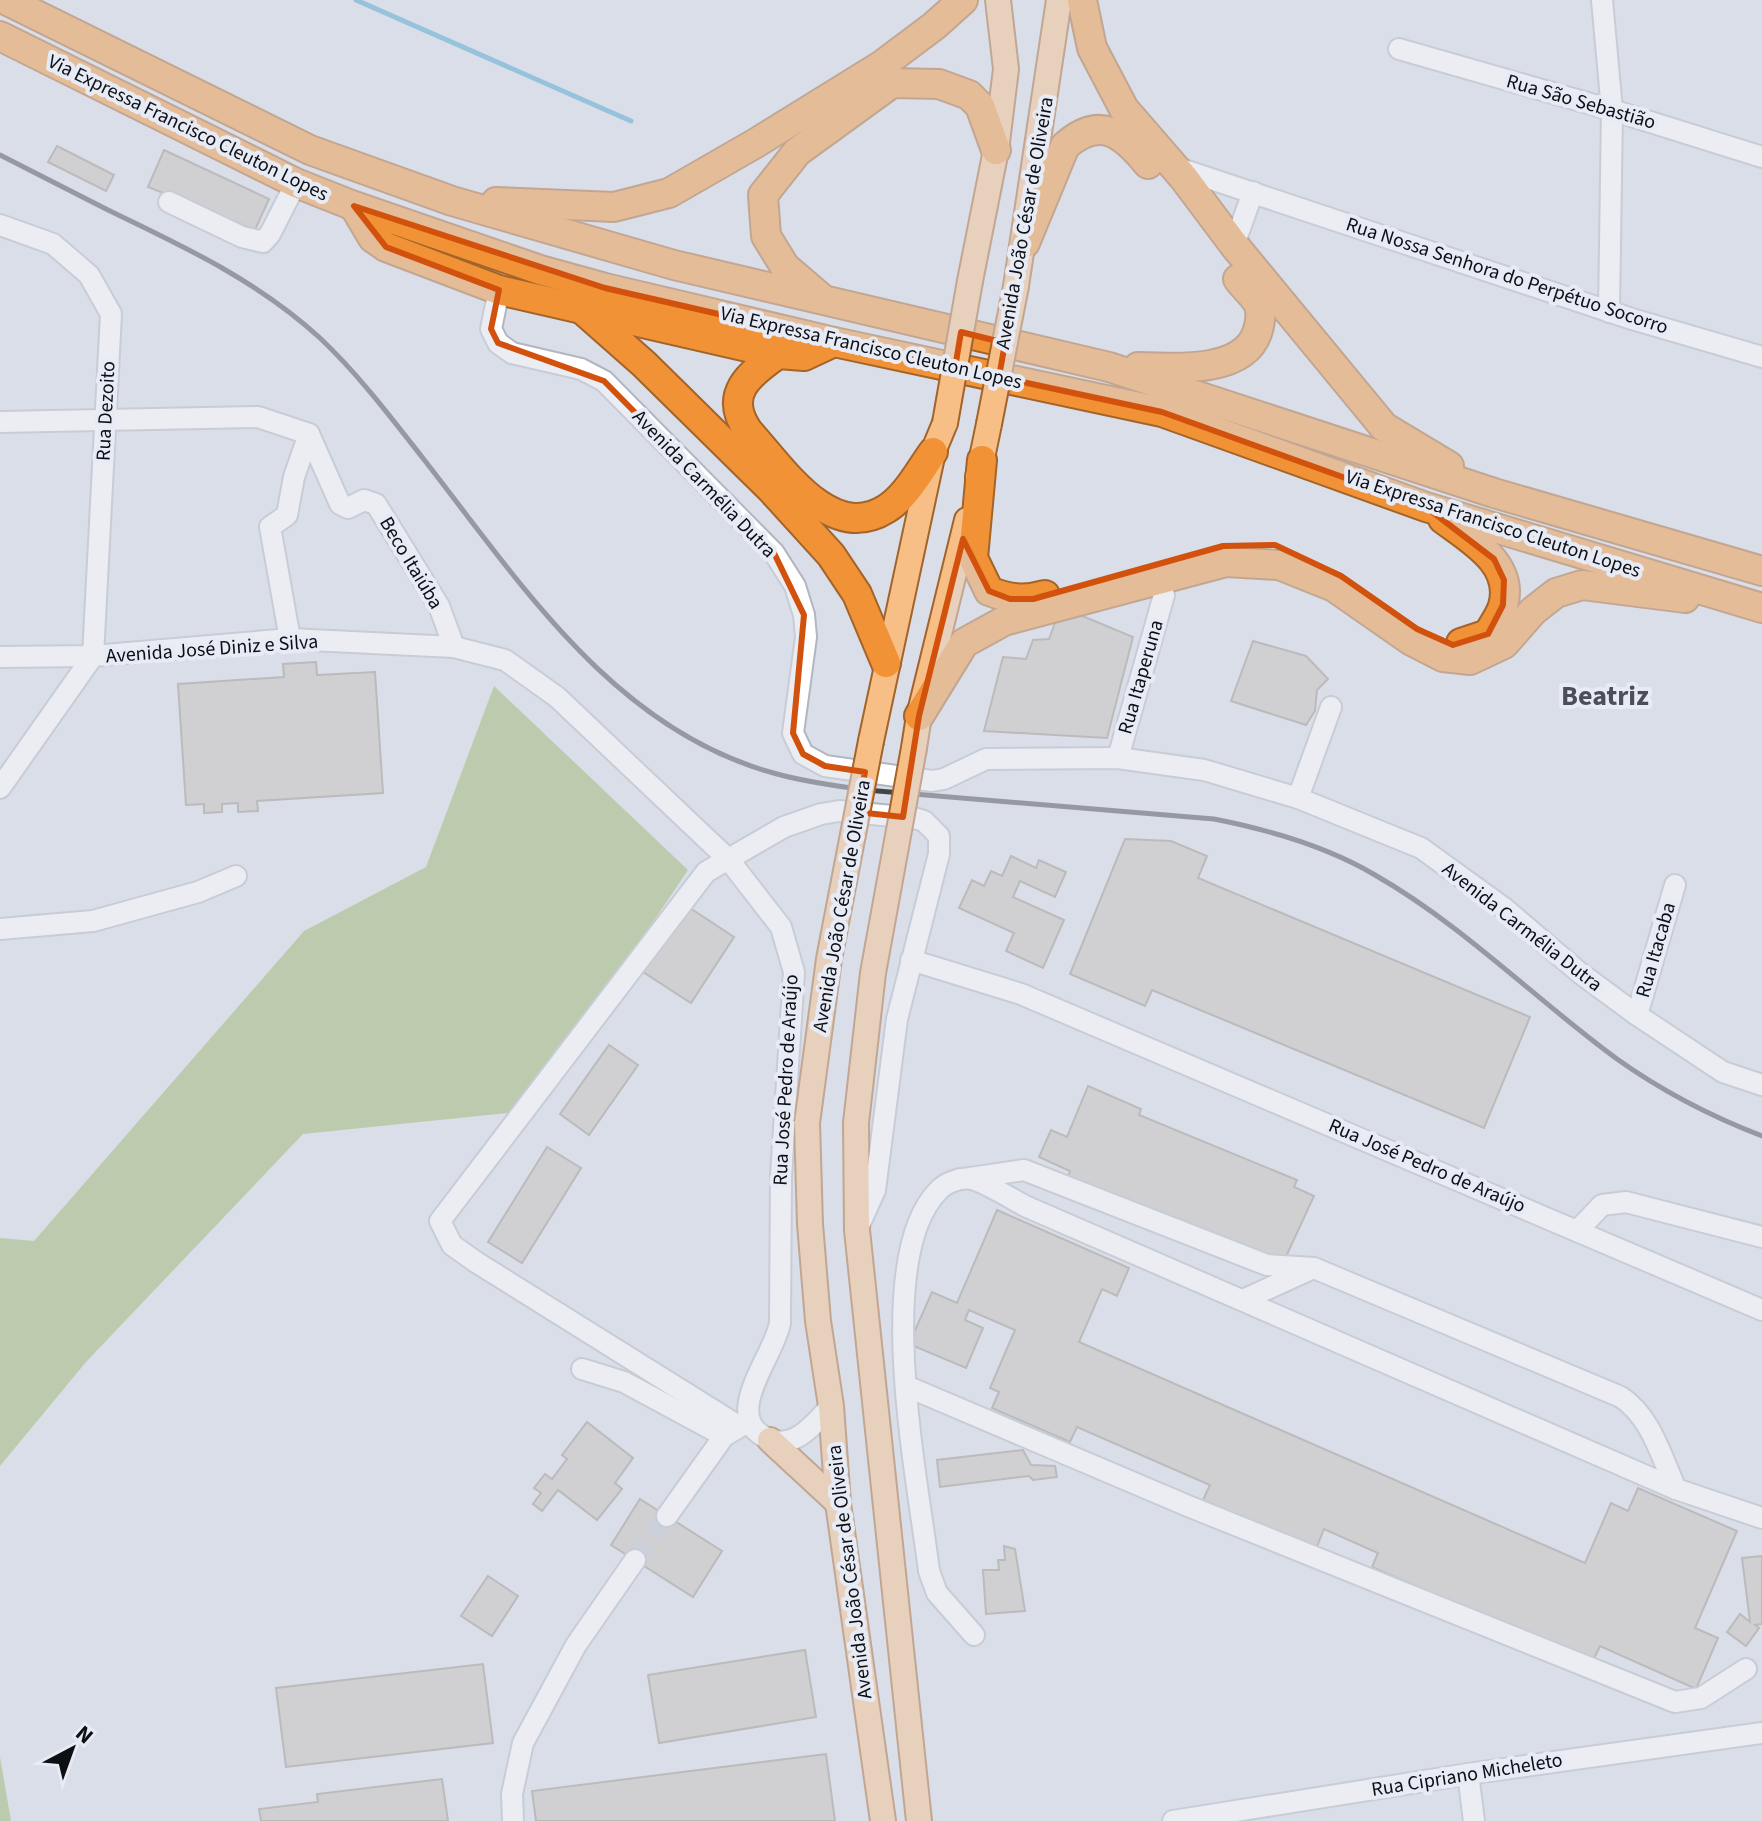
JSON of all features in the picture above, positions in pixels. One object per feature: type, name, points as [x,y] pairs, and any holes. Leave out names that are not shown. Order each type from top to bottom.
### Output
[{"type":"highway","name":"Via Expressa Francisco Cleuton Lopes","points":[[6,0],[310,150],[452,201],[674,265],[1109,367],[1494,493],[1762,571]]},
{"type":"highway","points":[[452,201],[614,207],[669,193],[882,65],[963,0]]},
{"type":"highway","points":[[1082,0],[1092,48],[1124,109],[1384,427],[1494,493]]},
{"type":"highway","name":"Via Expressa Francisco Cleuton Lopes","points":[[0,36],[296,183],[540,270],[834,342],[1162,412],[1426,507],[1756,606]]},
{"type":"highway","points":[[823,300],[785,267],[766,236],[763,195],[797,152],[892,83],[939,84],[969,95],[980,106],[996,150]]},
{"type":"highway","points":[[1025,243],[1065,146],[1075,137],[1094,129],[1117,133],[1136,149],[1260,306],[1260,324],[1255,340],[1231,360],[1190,368],[1109,367]]},
{"type":"highway","points":[[354,206],[373,238],[386,247],[499,290],[778,354],[804,356],[834,342]]},
{"type":"highway","points":[[584,311],[644,364],[771,489],[831,555],[857,594],[886,663]]},
{"type":"highway","points":[[778,354],[754,370],[744,383],[738,398],[741,421],[814,503],[833,514],[849,517],[866,517],[887,509],[933,452]]},
{"type":"highway","points":[[982,460],[973,558],[989,591],[1010,599],[1033,599],[1223,546],[1275,545],[1341,576],[1417,629],[1453,645],[1473,641],[1488,634],[1503,605],[1504,580],[1494,559],[1426,507]]},
{"type":"highway","points":[[919,716],[964,643],[982,631],[1004,621],[1226,562],[1279,565],[1321,581],[1410,640],[1443,657],[1470,660],[1504,644],[1533,611],[1556,593],[1582,585],[1756,606]]},
{"type":"main road","name":"Avenida João César de Oliveira","points":[[883,1821],[838,1503],[831,1406],[810,1224],[807,1123],[829,959],[886,663],[933,452],[945,423],[996,150],[1006,69],[998,0]]},
{"type":"main road","name":"Avenida João César de Oliveira","points":[[919,1821],[857,1230],[856,1123],[873,973],[919,716],[982,460],[1025,243],[1059,0]]},
{"type":"main road","points":[[770,1440],[838,1503]]},
{"type":"street","points":[[1602,0],[1612,110],[1609,312]]},
{"type":"street","name":"Rua São Sebastião","points":[[1399,49],[1762,157]]},
{"type":"street","name":"Rua Nossa Senhora do Perpétuo Socorro","points":[[1172,166],[1609,312],[1762,357]]},
{"type":"street","points":[[169,202],[242,237],[263,242],[296,183]]},
{"type":"street","points":[[1234,245],[1253,192]]},
{"type":"street","name":"Rua Dezoito","points":[[0,225],[53,244],[89,275],[111,314],[93,656]]},
{"type":"street","name":"Avenida Carmélia Dutra","points":[[499,290],[491,329],[498,343],[512,353],[581,369],[604,381],[774,553],[795,586],[804,615],[806,637],[793,733],[803,754],[825,766],[932,781],[944,779],[986,759],[1118,758],[1204,770],[1298,798],[1421,848],[1504,908],[1580,973],[1637,1015],[1723,1072],[1762,1085]]},
{"type":"street","points":[[0,422],[258,417],[309,434],[294,477],[287,515],[270,527],[290,639]]},
{"type":"street","name":"Beco Itaiúba","points":[[309,434],[340,504],[348,508],[364,500],[376,504],[439,606],[454,647]]},
{"type":"street","name":"Rua Itaperuna","points":[[1118,758],[1164,595]]},
{"type":"street","name":"Avenida José Diniz e Silva","points":[[0,657],[93,656],[290,639],[454,647],[505,660],[557,697],[729,860]]},
{"type":"street","points":[[0,788],[93,656]]},
{"type":"street","points":[[1298,798],[1331,707]]},
{"type":"street","points":[[738,1428],[476,1262],[452,1245],[440,1221],[706,872],[784,827],[830,813],[852,812],[914,818],[924,821],[939,836],[939,854],[897,1019],[875,1190],[857,1230]]},
{"type":"street","name":"Rua José Pedro de Araújo","points":[[729,860],[781,927],[794,972],[781,1176],[780,1323],[778,1339],[755,1380],[738,1428]]},
{"type":"street","points":[[0,929],[93,921],[198,892],[236,876]]},
{"type":"street","name":"Rua Itacaba","points":[[1637,1015],[1675,885]]},
{"type":"street","name":"Rua José Pedro de Araújo","points":[[911,960],[1021,994],[1762,1310]]},
{"type":"street","points":[[974,1635],[937,1593],[929,1571],[906,1386],[903,1320],[909,1252],[927,1201],[944,1184],[970,1178],[1024,1170],[1267,1265],[1314,1268],[1621,1397],[1636,1407],[1646,1421],[1676,1489]]},
{"type":"street","points":[[970,1178],[1025,1206],[1676,1489],[1762,1518]]},
{"type":"street","points":[[1578,1230],[1602,1205],[1626,1202],[1762,1237]]},
{"type":"street","points":[[1243,1300],[1314,1268]]},
{"type":"street","points":[[582,1369],[624,1382],[738,1428],[760,1433],[770,1440],[786,1442],[798,1438],[831,1406]]},
{"type":"street","points":[[906,1386],[1203,1512],[1675,1702],[1701,1698],[1746,1669]]},
{"type":"street","points":[[667,1516],[738,1428]]},
{"type":"street","points":[[513,1821],[512,1794],[523,1743],[576,1645],[635,1560]]},
{"type":"street","name":"Rua Cipriano Micheleto","points":[[1173,1821],[1468,1774],[1762,1733]]},
{"type":"street","points":[[1468,1774],[1474,1821]]},
{"type":"highlighted area","points":[[354,206],[605,288],[955,368],[961,332],[1005,343],[999,377],[1162,412],[1426,507],[1494,559],[1504,580],[1503,605],[1488,634],[1453,645],[1417,629],[1341,576],[1275,545],[1223,546],[1033,599],[1010,599],[989,591],[963,539],[919,716],[903,817],[857,812],[865,772],[825,766],[803,754],[793,733],[804,615],[774,553],[604,381],[498,343],[491,329],[499,290],[386,247]]},
{"type":"green space","points":[[494,686],[688,870],[526,1111],[303,1134],[86,1362],[0,1466],[0,1238],[34,1241],[304,931],[426,867]]},
{"type":"green space","points":[[0,1757],[11,1821],[0,1821]]},
{"type":"building","points":[[57,146],[114,175],[106,191],[48,162]]},
{"type":"building","points":[[164,150],[269,199],[255,230],[148,187]]},
{"type":"building","points":[[1061,607],[1133,637],[1107,738],[984,731],[1003,657],[1026,659],[1033,640],[1049,639]]},
{"type":"building","points":[[1253,641],[1306,656],[1328,679],[1317,690],[1315,711],[1306,725],[1231,701]]},
{"type":"building","points":[[316,662],[317,675],[375,672],[383,793],[257,801],[258,811],[238,812],[238,803],[222,804],[222,812],[204,813],[204,804],[186,805],[178,684],[284,677],[283,664]]},
{"type":"building","points":[[1125,839],[1171,841],[1207,856],[1198,878],[1530,1017],[1484,1128],[1152,990],[1145,1006],[1070,974]]},
{"type":"building","points":[[1011,856],[1036,868],[1039,860],[1066,872],[1055,897],[1020,881],[1013,897],[1064,920],[1043,968],[1006,951],[1014,933],[959,908],[972,880],[984,886],[991,871],[1002,876]]},
{"type":"building","points":[[687,906],[734,937],[691,1003],[643,972]]},
{"type":"building","points":[[609,1045],[638,1065],[589,1135],[560,1114]]},
{"type":"building","points":[[1088,1086],[1141,1109],[1139,1115],[1297,1180],[1294,1187],[1314,1196],[1284,1261],[1068,1177],[1070,1171],[1039,1157],[1051,1130],[1067,1137]]},
{"type":"building","points":[[547,1147],[581,1168],[522,1263],[488,1242]]},
{"type":"building","points":[[997,1210],[1129,1268],[1117,1296],[1102,1289],[1079,1342],[1585,1563],[1611,1503],[1628,1511],[1638,1488],[1737,1531],[1695,1628],[1718,1638],[1696,1689],[1600,1646],[1592,1663],[1372,1567],[1378,1553],[1324,1529],[1316,1549],[1203,1500],[1210,1485],[1077,1427],[1070,1442],[992,1408],[999,1392],[990,1388],[1015,1330],[969,1310],[965,1320],[983,1328],[966,1368],[909,1344],[932,1292],[957,1303]]},
{"type":"building","points":[[587,1422],[633,1458],[615,1483],[622,1489],[597,1520],[558,1490],[542,1511],[533,1504],[541,1493],[534,1488],[545,1474],[552,1479],[567,1459],[562,1455]]},
{"type":"building","points":[[1023,1450],[1031,1465],[1055,1466],[1057,1477],[1033,1480],[1029,1476],[940,1487],[937,1460]]},
{"type":"building","points":[[640,1499],[722,1551],[693,1597],[611,1545]]},
{"type":"building","points":[[1004,1546],[1015,1549],[1025,1611],[986,1614],[983,1570],[999,1570],[998,1560],[1005,1560]]},
{"type":"building","points":[[1762,1556],[1762,1624],[1755,1625],[1759,1628],[1746,1646],[1727,1632],[1740,1614],[1750,1622],[1742,1558]]},
{"type":"building","points":[[488,1576],[518,1596],[492,1636],[461,1616]]},
{"type":"building","points":[[805,1650],[816,1717],[659,1743],[648,1675]]},
{"type":"building","points":[[483,1664],[493,1743],[286,1767],[276,1688]]},
{"type":"building","points":[[826,1754],[835,1821],[536,1821],[532,1791]]},
{"type":"building","points":[[442,1779],[448,1821],[261,1821],[259,1809],[318,1802],[317,1794]]},
{"type":"waterway","points":[[356,0],[631,121]]},
{"type":"tunnel","points":[[635,1560],[667,1516]]},
{"type":"railway","points":[[0,155],[219,266],[296,318],[334,352],[373,396],[534,601],[575,646],[619,688],[667,724],[719,753],[777,774],[832,785],[1214,819],[1317,847],[1408,895],[1634,1071],[1687,1102],[1762,1136]]},
{"type":"district","name":"Beatriz","points":[[1605,696]]}]
